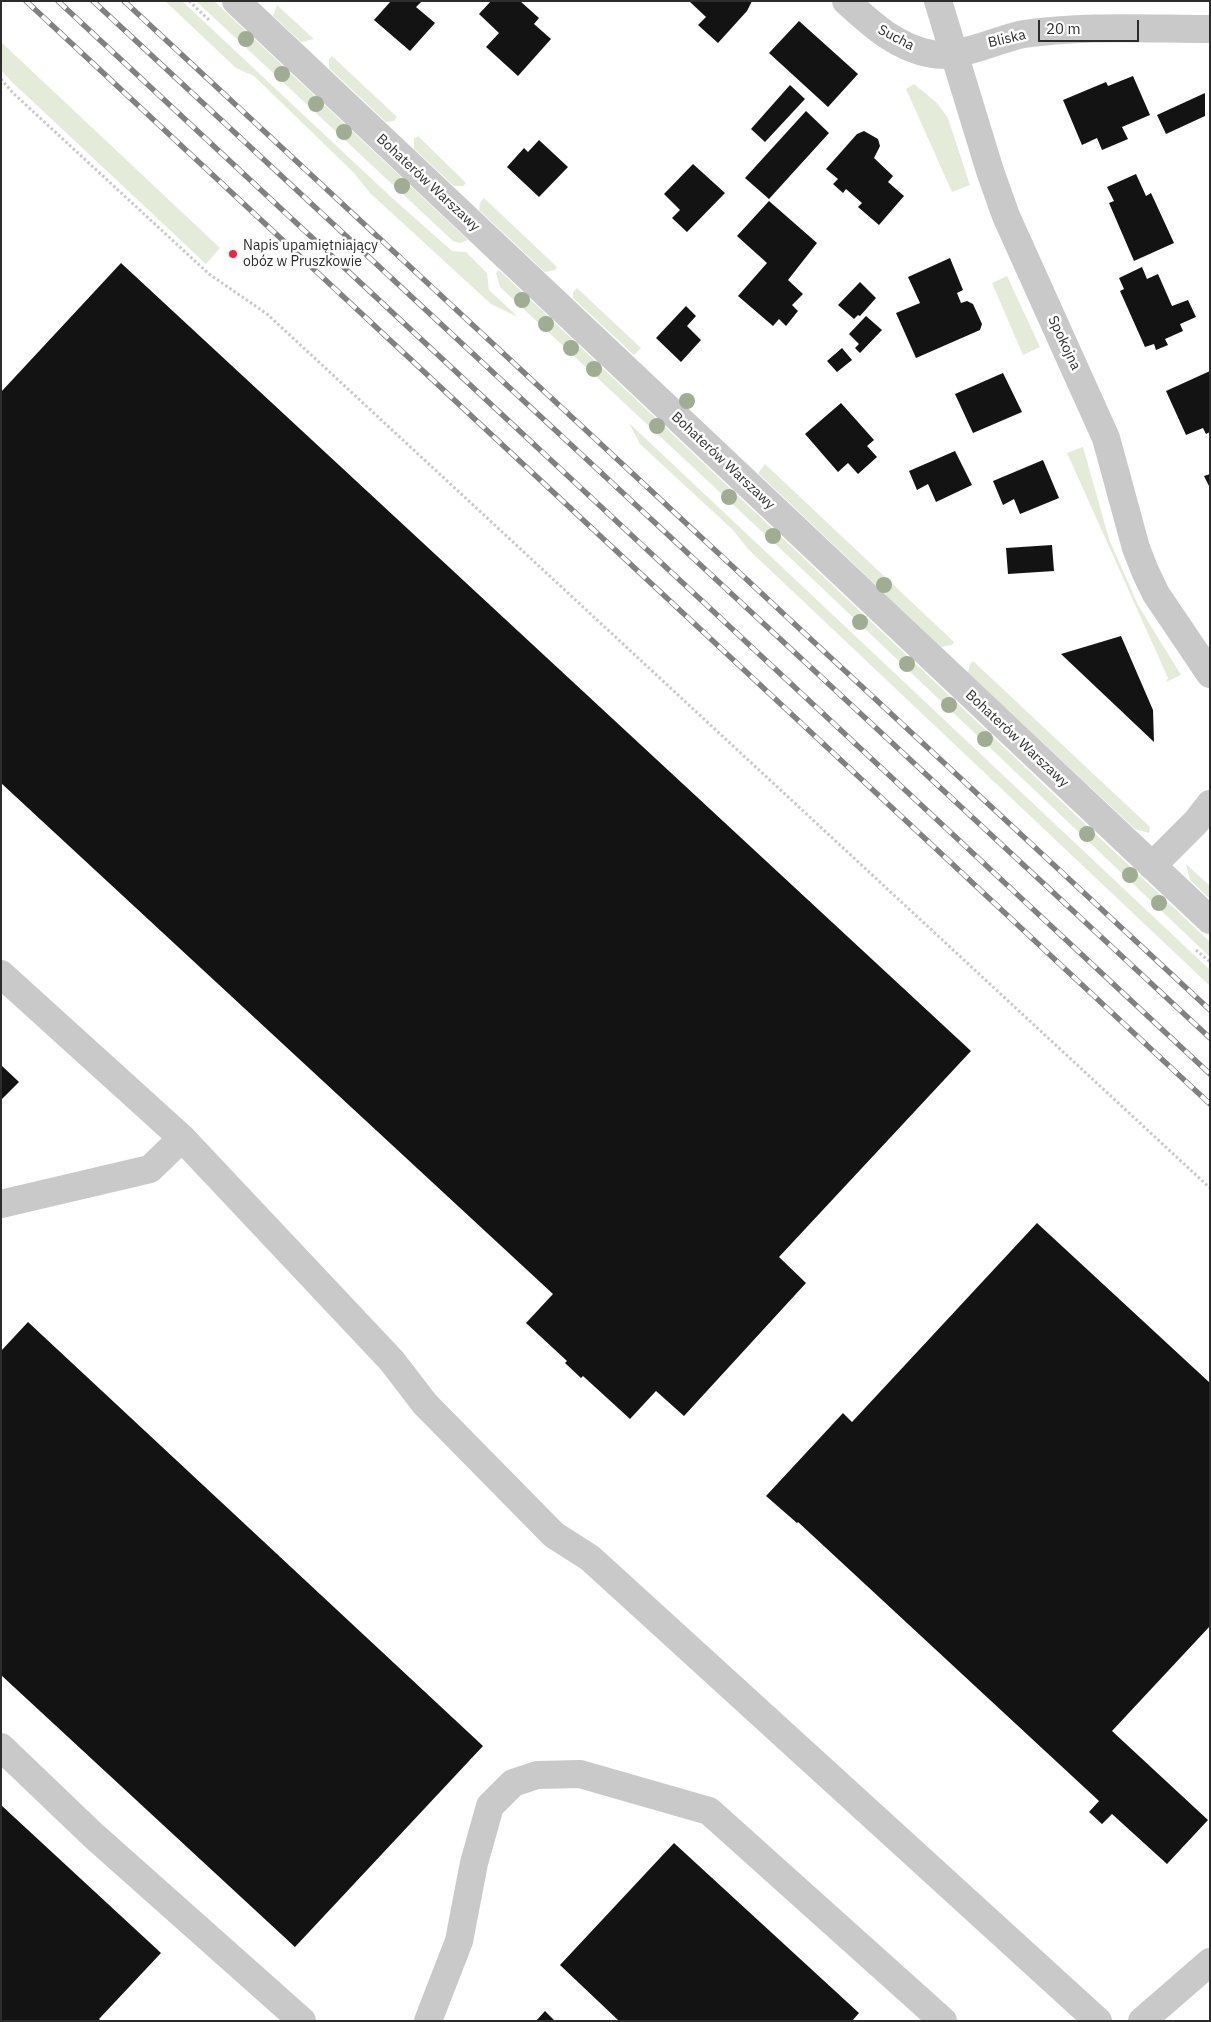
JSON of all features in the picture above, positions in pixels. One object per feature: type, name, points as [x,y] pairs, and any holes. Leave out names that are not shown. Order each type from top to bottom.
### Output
[{"type":"street","name":"Bohaterów Warszawy","points":[[236,1],[1210,920]]},
{"type":"street","name":"Sucha","points":[[846,1],[877,30],[914,49],[932,54],[955,52]]},
{"type":"street","name":"Spokojna","points":[[938,1],[990,171],[1006,216],[1106,438],[1136,548],[1145,571],[1156,594],[1210,674]]},
{"type":"street","name":"Bliska","points":[[955,52],[1024,34],[1076,29],[1210,29]]},
{"type":"street","points":[[1152,866],[1196,822],[1210,804]]},
{"type":"street","points":[[1,974],[182,1138],[392,1360],[425,1404],[554,1535],[590,1558],[1098,2021]]},
{"type":"street","points":[[1,1204],[150,1169],[182,1138]]},
{"type":"street","points":[[1,1747],[94,1836],[302,2021]]},
{"type":"street","points":[[428,2021],[459,1941],[474,1863],[490,1806],[513,1783],[537,1775],[580,1774],[709,1811],[943,2021]]},
{"type":"street","points":[[1142,2021],[1210,1962]]},
{"type":"path","points":[[1,79],[13,93],[209,274],[274,320],[1210,1188]]},
{"type":"green space","points":[[165,1],[182,1],[391,197],[452,251],[466,252],[487,273],[489,290],[518,317],[491,304],[370,193],[354,173],[254,76],[236,68]]},
{"type":"green space","points":[[196,1],[214,1],[468,240],[460,243],[453,241]]},
{"type":"green space","points":[[277,5],[314,39],[301,42],[273,16]]},
{"type":"green space","points":[[1,42],[220,248],[206,264],[11,81],[1,70]]},
{"type":"green space","points":[[332,56],[397,117],[394,121],[386,122],[329,68],[329,59]]},
{"type":"green space","points":[[914,84],[937,103],[948,118],[970,185],[952,192],[906,89]]},
{"type":"green space","points":[[418,136],[466,183],[463,186],[454,186],[414,149],[414,139]]},
{"type":"green space","points":[[484,198],[557,267],[555,270],[545,272],[479,210],[480,203]]},
{"type":"green space","points":[[499,270],[1210,942],[1210,957],[801,568],[500,287],[496,273]]},
{"type":"green space","points":[[1007,276],[1040,347],[1023,355],[992,283]]},
{"type":"green space","points":[[577,288],[641,348],[634,355],[573,298],[573,292]]},
{"type":"green space","points":[[629,423],[1210,970],[1210,986],[748,549],[733,530],[640,444]]},
{"type":"green space","points":[[1083,447],[1109,539],[1138,605],[1181,675],[1166,682],[1168,678],[1067,453]]},
{"type":"green space","points":[[765,464],[954,642],[952,645],[941,647],[758,473]]},
{"type":"green space","points":[[973,661],[1150,827],[1149,833],[1135,829],[968,673],[970,664]]},
{"type":"green space","points":[[1186,864],[1210,886],[1210,899],[1190,880]]},
{"type":"building","points":[[391,1],[422,1],[416,7],[435,23],[410,51],[374,20]]},
{"type":"building","points":[[491,1],[520,1],[539,18],[534,24],[551,39],[518,76],[486,47],[499,33],[479,14]]},
{"type":"building","points":[[689,1],[752,1],[747,11],[718,43],[698,25],[706,17]]},
{"type":"building","points":[[799,21],[858,74],[828,107],[769,53]]},
{"type":"building","points":[[1133,76],[1150,115],[1122,127],[1128,139],[1102,150],[1097,138],[1082,145],[1063,100],[1106,82],[1108,86]]},
{"type":"building","points":[[790,85],[805,99],[765,142],[751,129]]},
{"type":"building","points":[[1205,93],[1205,116],[1166,134],[1157,115]]},
{"type":"building","points":[[806,111],[829,133],[769,199],[745,178]]},
{"type":"building","points":[[864,131],[878,139],[880,146],[874,158],[893,176],[888,182],[904,196],[879,225],[858,207],[862,203],[846,189],[843,193],[833,184],[838,179],[826,169],[857,134]]},
{"type":"building","points":[[539,140],[568,167],[539,197],[507,167],[524,148],[528,152]]},
{"type":"building","points":[[693,164],[725,193],[687,232],[672,218],[680,210],[664,194]]},
{"type":"building","points":[[1136,174],[1146,196],[1151,193],[1174,243],[1134,261],[1109,203],[1114,201],[1107,187]]},
{"type":"building","points":[[769,201],[817,243],[788,280],[803,294],[792,305],[798,311],[786,326],[779,319],[773,326],[738,296],[767,263],[737,236]]},
{"type":"building","points":[[950,258],[963,290],[957,293],[961,303],[967,301],[973,304],[982,324],[980,330],[916,358],[896,313],[920,303],[908,277]]},
{"type":"building","points":[[121,263],[971,1051],[779,1257],[806,1283],[684,1416],[656,1391],[630,1419],[583,1376],[581,1378],[565,1363],[567,1361],[526,1323],[553,1294],[1,783],[1,392]]},
{"type":"building","points":[[1142,267],[1147,279],[1158,274],[1172,306],[1188,300],[1196,317],[1180,324],[1183,331],[1165,339],[1168,345],[1156,350],[1154,344],[1145,347],[1120,291],[1124,289],[1119,278]]},
{"type":"building","points":[[860,282],[876,298],[860,316],[858,315],[854,319],[838,305]]},
{"type":"building","points":[[686,306],[696,316],[687,326],[701,340],[681,362],[656,338]]},
{"type":"building","points":[[866,316],[882,330],[860,353],[855,348],[859,344],[849,334]]},
{"type":"building","points":[[842,348],[852,360],[837,372],[827,361]]},
{"type":"building","points":[[1210,371],[1210,432],[1206,434],[1203,428],[1186,435],[1166,391]]},
{"type":"building","points":[[1003,373],[1022,412],[973,433],[955,394]]},
{"type":"building","points":[[841,403],[874,440],[867,446],[877,457],[858,474],[848,463],[838,472],[805,434]]},
{"type":"building","points":[[955,451],[972,485],[936,502],[928,484],[917,490],[909,471]]},
{"type":"building","points":[[1043,460],[1059,498],[1020,514],[1014,499],[1003,505],[993,481]]},
{"type":"building","points":[[1210,474],[1210,488],[1204,476]]},
{"type":"building","points":[[1052,545],[1054,571],[1008,574],[1006,548]]},
{"type":"building","points":[[1121,636],[1153,710],[1154,742],[1061,654]]},
{"type":"building","points":[[1,1065],[19,1082],[1,1100]]},
{"type":"building","points":[[1037,1223],[1210,1383],[1210,1626],[1112,1731],[1208,1820],[1167,1864],[1112,1814],[1102,1824],[1089,1812],[1099,1801],[798,1522],[766,1496],[843,1413],[852,1422]]},
{"type":"building","points":[[28,1322],[483,1746],[295,1947],[1,1675],[1,1351]]},
{"type":"building","points":[[1,1805],[161,1953],[99,2019],[101,2021],[1,2021]]},
{"type":"building","points":[[674,1843],[859,2013],[852,2021],[619,2021],[560,1965]]},
{"type":"building","points":[[545,2011],[555,2021],[536,2021]]},
{"type":"railway","points":[[26,1],[1210,1104]]},
{"type":"railway","points":[[58,1],[1210,1074]]},
{"type":"railway","points":[[93,1],[1210,1038]]},
{"type":"railway","points":[[124,1],[1210,1010]]},
{"type":"place","name":"Napis upamiętniający obóz w Pruszkowie","points":[[233,254]]}]
